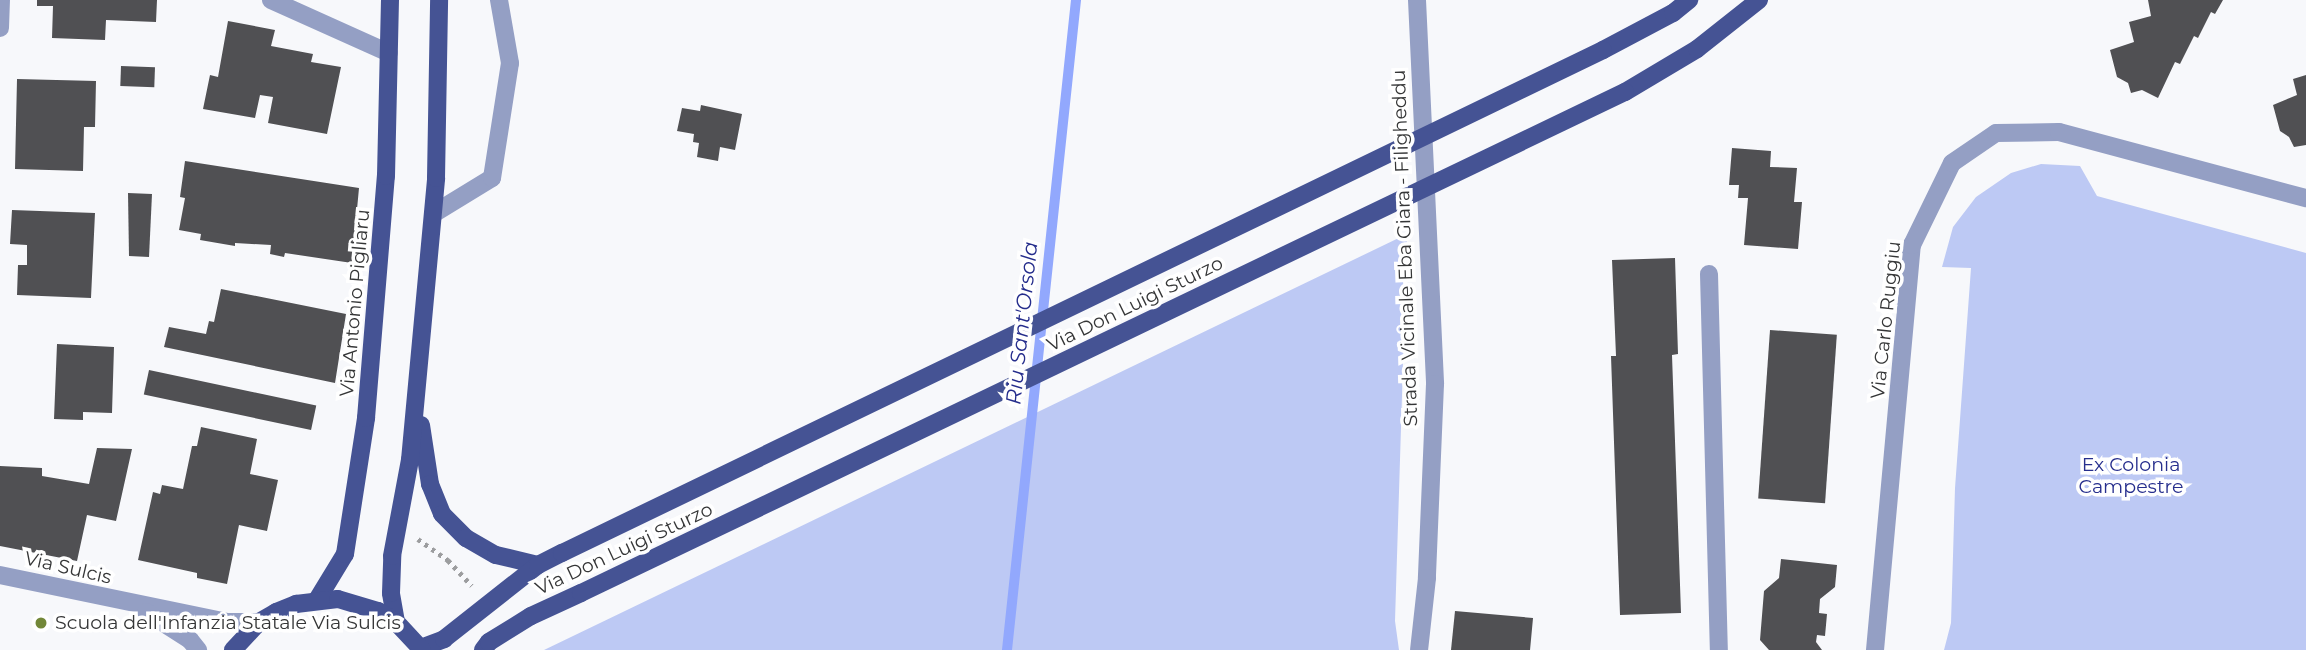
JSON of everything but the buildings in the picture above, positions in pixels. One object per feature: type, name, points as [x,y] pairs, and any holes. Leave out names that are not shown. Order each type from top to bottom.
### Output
[{"type":"main road","name":"Via Antonio Pigliaru","points":[[317,600],[345,554],[366,418],[386,176],[390,0]]},
{"type":"main road","points":[[396,622],[391,593],[393,556],[410,460],[433,214],[439,0]]},
{"type":"main road","name":"Via Don Luigi Sturzo","points":[[421,649],[444,639],[538,565],[1603,50],[1673,13],[1689,0]]},
{"type":"main road","name":"Via Don Luigi Sturzo","points":[[483,650],[489,642],[531,617],[1625,92],[1698,49],[1759,0]]},
{"type":"main road","points":[[416,390],[430,484],[442,514],[466,538],[496,555],[538,565]]},
{"type":"main road","points":[[233,650],[259,622],[276,611],[317,600],[359,603],[396,622],[421,649]]},
{"type":"street","points":[[0,28],[1,0]]},
{"type":"street","points":[[271,0],[389,53]]},
{"type":"street","points":[[433,214],[492,178],[510,63],[499,0]]},
{"type":"street","name":"Strada Vicinale Eba Giara - Filigheddu","points":[[1417,0],[1435,384],[1427,578],[1419,650]]},
{"type":"street","name":"Via Carlo Ruggiu","points":[[1875,650],[1912,245],[1952,163],[1996,133],[2059,132],[2306,198]]},
{"type":"street","points":[[1709,274],[1719,650]]},
{"type":"street","name":"Via Sulcis","points":[[0,575],[226,622],[259,622]]},
{"type":"street","name":"Via Sulcis","points":[[127,603],[161,620],[198,650]]},
{"type":"path","points":[[414,537],[448,560],[472,587]]},
{"type":"green space","name":"Ex Colonia Campestre","points":[[2041,164],[2080,166],[2097,196],[2306,253],[2306,650],[1944,650],[1951,623],[1955,488],[1971,268],[1942,267],[1953,227],[1976,197],[2011,173]]},
{"type":"green space","points":[[1407,234],[1395,621],[1399,650],[544,650]]},
{"type":"waterway","name":"Riu Sant'Orsola","points":[[1007,650],[1076,0]]},
{"type":"place","name":"Scuola dell'Infanzia Statale Via Sulcis","points":[[41,623]]}]
